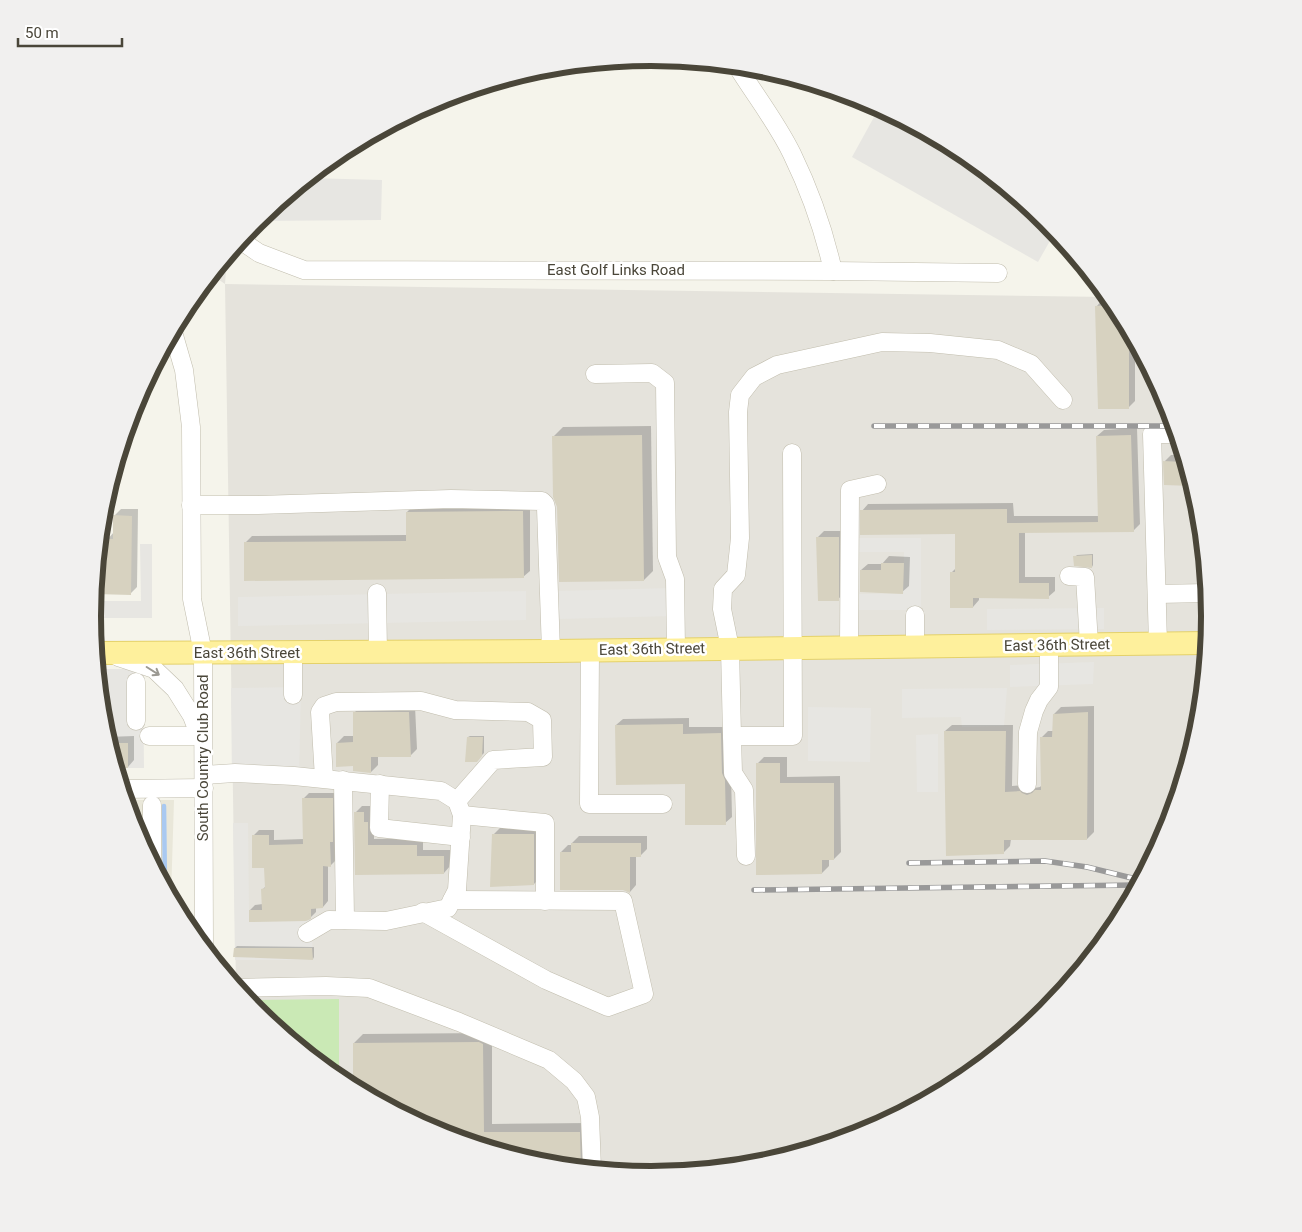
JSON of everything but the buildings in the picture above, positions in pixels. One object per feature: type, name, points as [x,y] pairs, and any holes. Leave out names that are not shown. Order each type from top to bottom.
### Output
[{"type":"main road","name":"East 36th Street","points":[[102,653],[378,652],[1200,643]]},
{"type":"street","points":[[742,74],[791,154],[816,214],[828,248],[833,271]]},
{"type":"street","name":"East Golf Links Road","points":[[246,244],[259,253],[304,270],[998,272]]},
{"type":"street","name":"South Country Club Road","points":[[175,340],[184,370],[192,427],[192,599],[203,653],[204,935]]},
{"type":"street","points":[[746,856],[744,790],[732,773],[730,648],[722,610],[723,589],[736,575],[740,538],[738,412],[740,395],[754,377],[777,365],[882,342],[930,343],[998,350],[1031,364],[1063,400]]},
{"type":"street","points":[[595,374],[652,373],[665,383],[667,557],[675,579],[676,649]]},
{"type":"street","points":[[1158,643],[1152,434],[1170,434]]},
{"type":"street","points":[[732,736],[793,736],[792,453]]},
{"type":"street","points":[[849,647],[850,490],[877,484]]},
{"type":"street","points":[[191,505],[258,505],[451,499],[542,501],[546,508],[551,650]]},
{"type":"street","points":[[1069,576],[1085,577],[1089,644]]},
{"type":"street","points":[[377,593],[378,652]]},
{"type":"street","points":[[1157,594],[1200,593]]},
{"type":"street","points":[[915,615],[915,646]]},
{"type":"street","points":[[1027,784],[1028,732],[1039,700],[1049,686],[1049,645]]},
{"type":"street","points":[[590,650],[589,804],[663,804]]},
{"type":"street","points":[[294,652],[294,695]]},
{"type":"street","points":[[102,653],[154,669],[176,691],[192,716],[202,740],[149,736]]},
{"type":"street","points":[[136,682],[136,721]]},
{"type":"street","points":[[306,933],[329,920],[386,921],[448,908],[456,890],[461,836],[459,808],[493,760],[543,757],[542,720],[528,712],[455,710],[421,700],[336,702],[324,706],[320,712],[324,778]]},
{"type":"street","points":[[129,788],[204,781],[234,773],[324,778],[441,791],[459,808],[545,823],[545,900]]},
{"type":"street","points":[[343,780],[345,920]]},
{"type":"street","points":[[380,784],[379,828],[461,836]]},
{"type":"street","points":[[152,805],[152,846]]},
{"type":"street","points":[[423,912],[546,980],[608,1008],[644,994],[622,901],[452,900]]},
{"type":"street","points":[[247,988],[326,986],[369,988],[460,1022],[549,1060],[574,1081],[586,1097],[590,1117],[592,1162]]},
{"type":"shaded area","points":[[875,115],[926,140],[986,180],[1040,227],[1051,239],[1038,262],[852,157]]},
{"type":"shaded area","points":[[318,178],[382,180],[381,220],[269,221]]},
{"type":"shaded area","points":[[226,268],[225,284],[217,279]]},
{"type":"shaded area","points":[[225,284],[1098,297],[1127,341],[1144,373],[1172,439],[1182,474],[1196,544],[1200,580],[1200,652],[1196,688],[1182,758],[1172,793],[1144,859],[1127,891],[1087,951],[1064,978],[1040,1005],[986,1052],[926,1092],[894,1109],[828,1137],[758,1155],[723,1161],[687,1165],[615,1165],[579,1161],[509,1147],[474,1137],[408,1109],[376,1092],[316,1052],[262,1005],[236,975]]},
{"type":"shaded area","points":[[859,538],[921,538],[921,610],[857,610],[857,594],[903,594],[904,552],[859,552]]},
{"type":"shaded area","points":[[140,544],[152,544],[152,618],[101,618],[101,601],[141,601]]},
{"type":"shaded area","points":[[671,588],[672,616],[558,619],[558,591]]},
{"type":"shaded area","points":[[526,591],[526,620],[238,626],[238,597]]},
{"type":"shaded area","points":[[1104,608],[1104,629],[987,630],[987,609]]},
{"type":"shaded area","points":[[1094,662],[1093,684],[1010,687],[1010,665]]},
{"type":"shaded area","points":[[104,669],[143,669],[144,768],[128,768],[127,743],[117,743]]},
{"type":"shaded area","points":[[301,687],[299,779],[232,780],[231,688]]},
{"type":"shaded area","points":[[1007,688],[1004,726],[962,727],[961,717],[902,718],[902,689]]},
{"type":"shaded area","points":[[808,707],[871,708],[870,762],[808,761]]},
{"type":"shaded area","points":[[938,734],[938,792],[917,792],[916,735]]},
{"type":"shaded area","points":[[133,800],[174,800],[171,884],[158,859]]},
{"type":"shaded area","points":[[233,823],[248,823],[249,910],[311,909],[313,960],[235,960]]},
{"type":"green space","points":[[339,999],[339,1068],[316,1052],[257,1000]]},
{"type":"waterway","points":[[164,806],[165,872]]},
{"type":"railway","points":[[874,426],[1167,426]]},
{"type":"railway","points":[[909,863],[1045,861],[1087,867],[1134,878]]},
{"type":"railway","points":[[754,890],[1130,885]]}]
